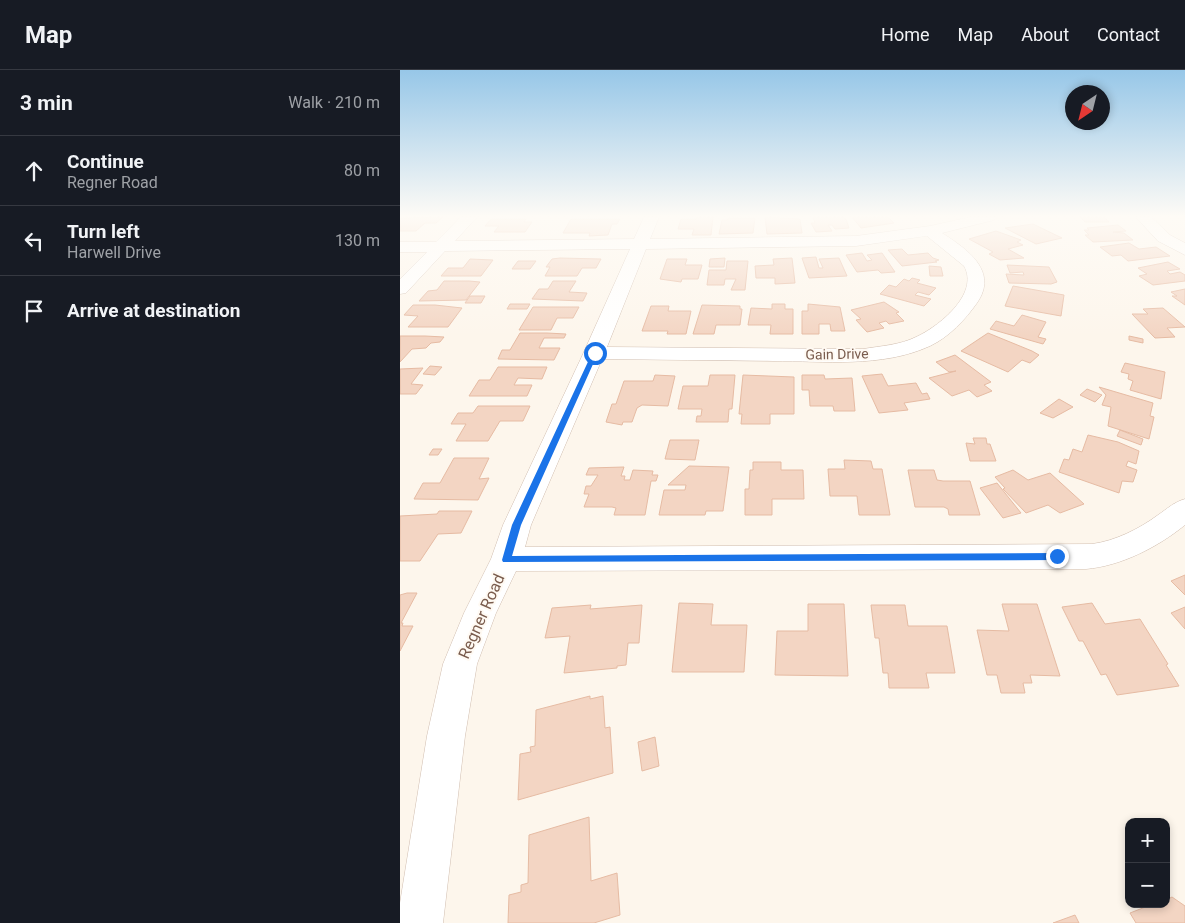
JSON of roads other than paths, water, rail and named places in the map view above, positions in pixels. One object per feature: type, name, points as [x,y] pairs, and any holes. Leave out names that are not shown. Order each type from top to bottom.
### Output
[{"type":"street","points":[[400,289],[431,257]]},
{"type":"street","name":"Regner Road","points":[[420,923],[446,736],[460,664],[480,613],[506,560],[517,525],[595,353],[634,257]]},
{"type":"street","name":"Gain Drive","points":[[595,353],[863,355],[896,351],[920,343],[942,332],[956,319],[972,296],[976,282],[975,269],[963,257]]},
{"type":"street","points":[[506,560],[1047,557],[1102,554],[1145,538],[1170,523],[1185,509]]}]
